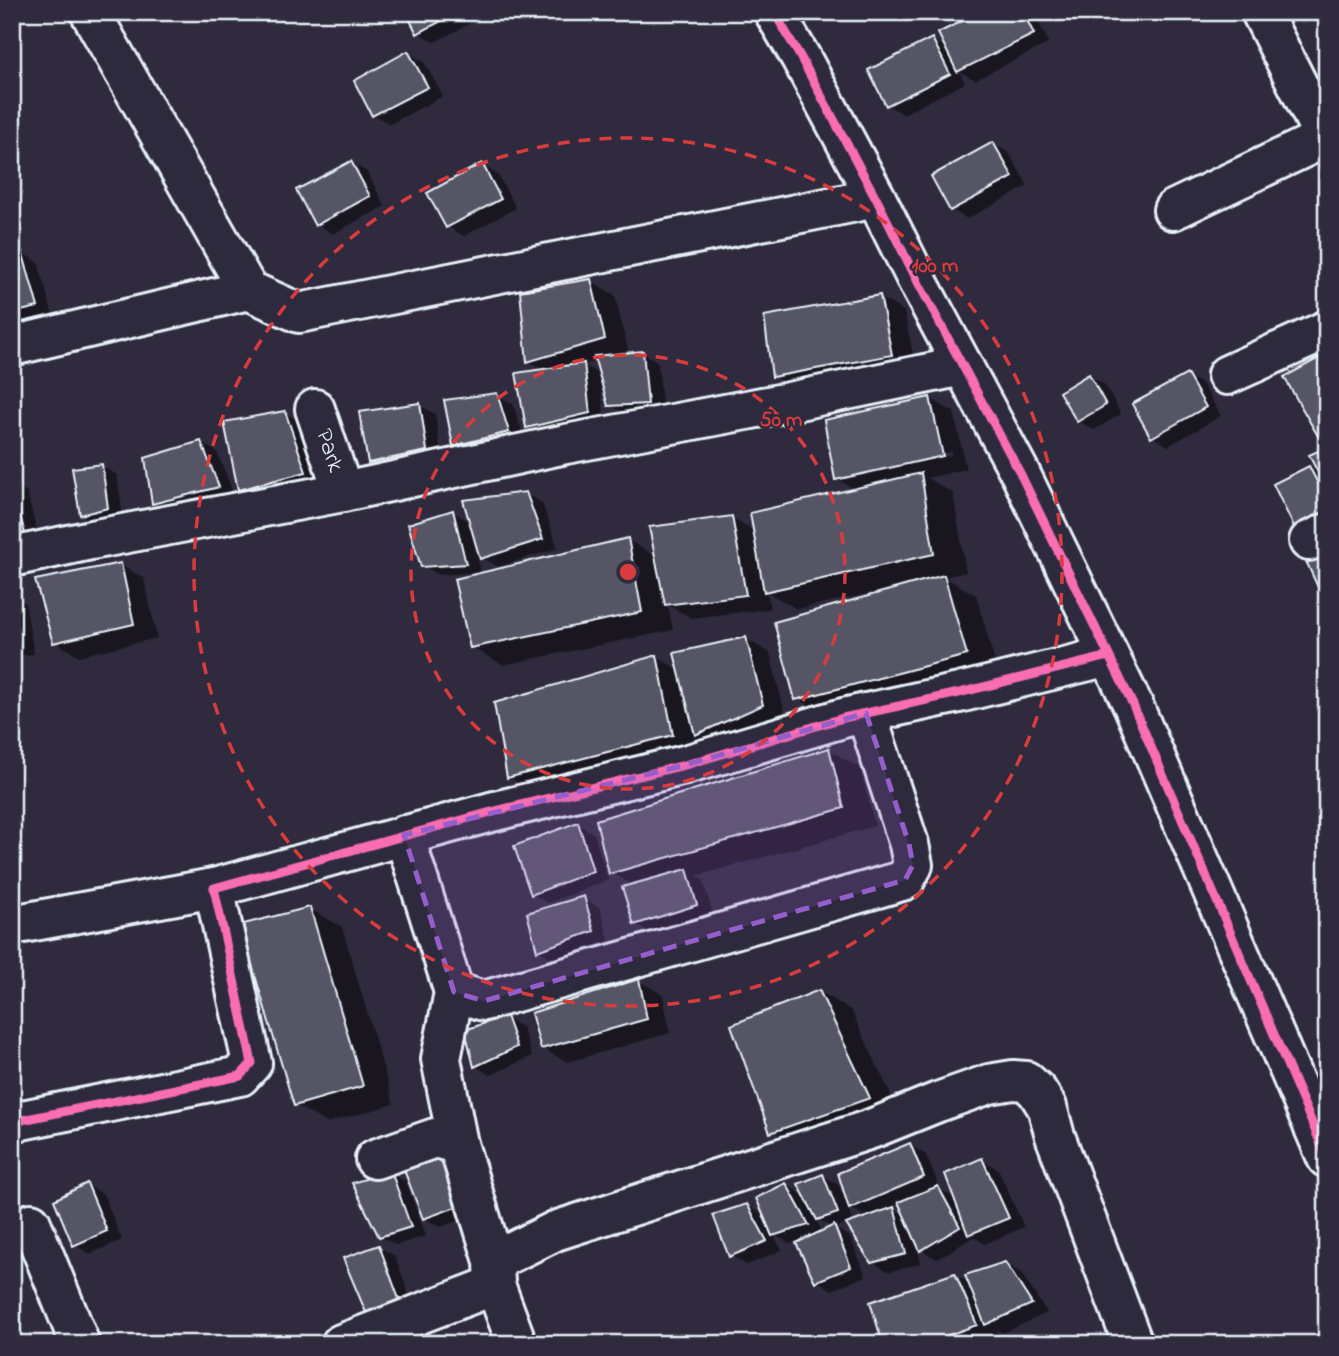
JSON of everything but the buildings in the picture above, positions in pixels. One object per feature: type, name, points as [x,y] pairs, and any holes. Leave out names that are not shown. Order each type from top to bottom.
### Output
[{"type":"street","points":[[90,12],[248,290],[299,313],[876,198]]},
{"type":"street","points":[[775,12],[802,58],[1019,471],[1133,705],[1327,1158]]},
{"type":"street","points":[[1173,211],[1325,141],[1261,12]]},
{"type":"street","points":[[12,346],[248,290]]},
{"type":"street","points":[[1227,375],[1327,330]]},
{"type":"street","points":[[12,557],[963,366]]},
{"type":"street","name":"Park","points":[[315,409],[343,492]]},
{"type":"street","points":[[12,925],[214,888],[491,812],[685,765],[843,718],[1109,656]]},
{"type":"street","points":[[454,992],[484,1001],[905,880],[913,865],[866,713]]},
{"type":"street","points":[[404,835],[454,992],[441,1059],[458,1144],[517,1344]]},
{"type":"street","points":[[12,1122],[240,1076],[252,1063],[214,888]]},
{"type":"street","points":[[341,1344],[494,1273],[555,1231],[870,1129],[989,1084],[1013,1080],[1026,1081],[1037,1091],[1047,1107],[1055,1136],[1133,1344]]},
{"type":"street","points":[[375,1159],[435,1138],[458,1144]]},
{"type":"street","points":[[31,1223],[80,1344]]},
{"type":"highlighted area","points":[[866,713],[909,844],[913,865],[905,880],[484,1001],[454,992],[404,835],[685,765]]},
{"type":"cycle path","points":[[774,12],[876,198],[1019,471],[1133,705],[1327,1158]]},
{"type":"cycle path","points":[[12,1122],[240,1076],[252,1063],[214,888],[491,812],[685,765],[843,718],[1109,656]]}]
